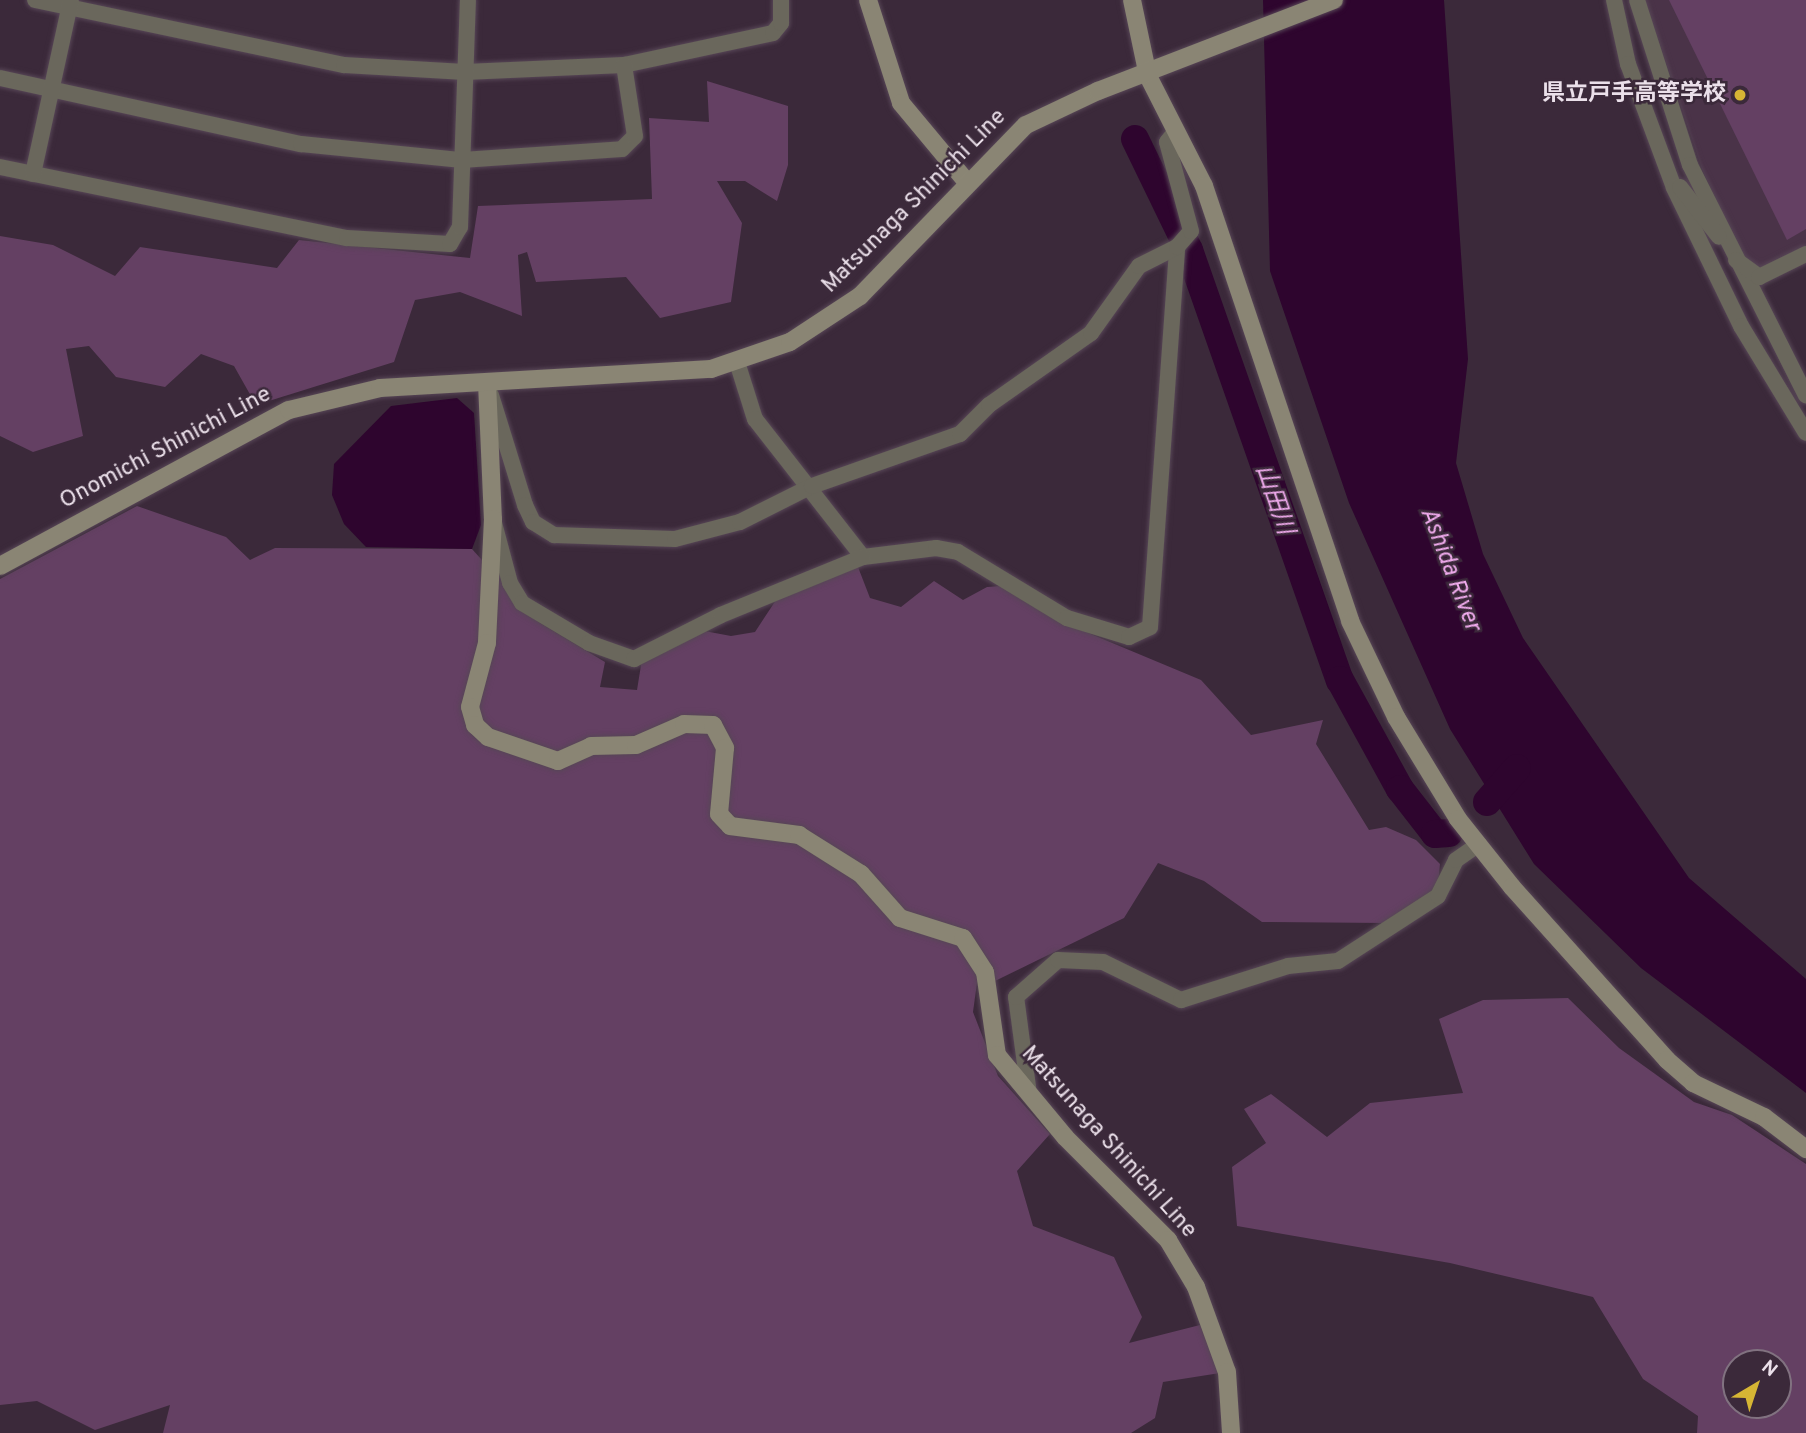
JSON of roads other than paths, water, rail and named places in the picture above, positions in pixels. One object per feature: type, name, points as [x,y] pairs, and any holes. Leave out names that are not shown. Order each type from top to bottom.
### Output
[{"type":"main road","points":[[868,0],[901,103],[967,181]]},
{"type":"main road","points":[[1132,0],[1148,76],[1204,186],[1350,621],[1396,717],[1479,844],[1667,1060],[1693,1083],[1764,1117],[1806,1149]]},
{"type":"main road","name":"Matsunaga Shinichi Line","points":[[1231,1433],[1217,1335],[1168,1240],[1029,1094],[997,1055],[985,972],[963,938],[900,918],[860,874],[799,835],[730,826],[719,814],[725,748],[713,725],[684,724],[636,745],[592,746],[558,761],[488,737],[475,725],[470,707],[487,643],[493,519],[487,383],[737,362],[790,342],[860,296],[967,181],[1026,125],[1334,0]]},
{"type":"main road","name":"Onomichi Shinichi Line","points":[[0,566],[289,410],[380,388],[487,383]]},
{"type":"street","points":[[35,0],[70,4],[344,65],[465,72],[624,65],[773,33],[781,23],[781,0]]},
{"type":"street","points":[[0,167],[347,238],[450,244],[460,227],[468,0]]},
{"type":"street","points":[[1614,0],[1628,64],[1674,188],[1741,326],[1806,433]]},
{"type":"street","points":[[1637,0],[1690,165],[1733,258],[1806,396]]},
{"type":"street","points":[[33,174],[70,4]]},
{"type":"street","points":[[0,78],[301,144],[462,160],[622,149],[635,136],[624,65]]},
{"type":"street","points":[[487,383],[525,505],[533,522],[554,535],[675,539],[740,522],[812,486],[960,434],[989,405],[1091,333],[1139,266],[1177,247],[1191,231],[1167,142],[1176,131]]},
{"type":"street","points":[[1674,188],[1683,186],[1733,258],[1759,277],[1806,254]]},
{"type":"street","points":[[493,519],[502,532],[506,573],[522,603],[589,643],[634,659],[721,615],[863,557],[936,548],[958,552],[1067,618],[1129,637],[1150,627],[1177,247]]},
{"type":"street","points":[[737,362],[755,419],[812,486],[863,557]]},
{"type":"street","points":[[1029,1094],[1016,998],[1058,960],[1103,962],[1181,1000],[1288,966],[1338,961],[1438,896],[1456,860],[1479,844]]},
{"type":"water","name":"Ashida River","points":[[1263,0],[1444,0],[1468,359],[1456,463],[1483,554],[1523,638],[1689,878],[1806,979],[1806,1093],[1641,968],[1534,864],[1450,729],[1349,503],[1270,271]]},
{"type":"water","points":[[457,398],[474,413],[481,525],[472,549],[366,547],[344,524],[332,495],[334,464],[391,406]]},
{"type":"waterway","name":"山田川","points":[[1135,139],[1189,250],[1340,680],[1400,789],[1435,834],[1449,833]]},
{"type":"waterway","name":"山田川","points":[[1487,802],[1517,768]]},
{"type":"place","name":"県立戸手高等学校","points":[[1740,95]]}]
